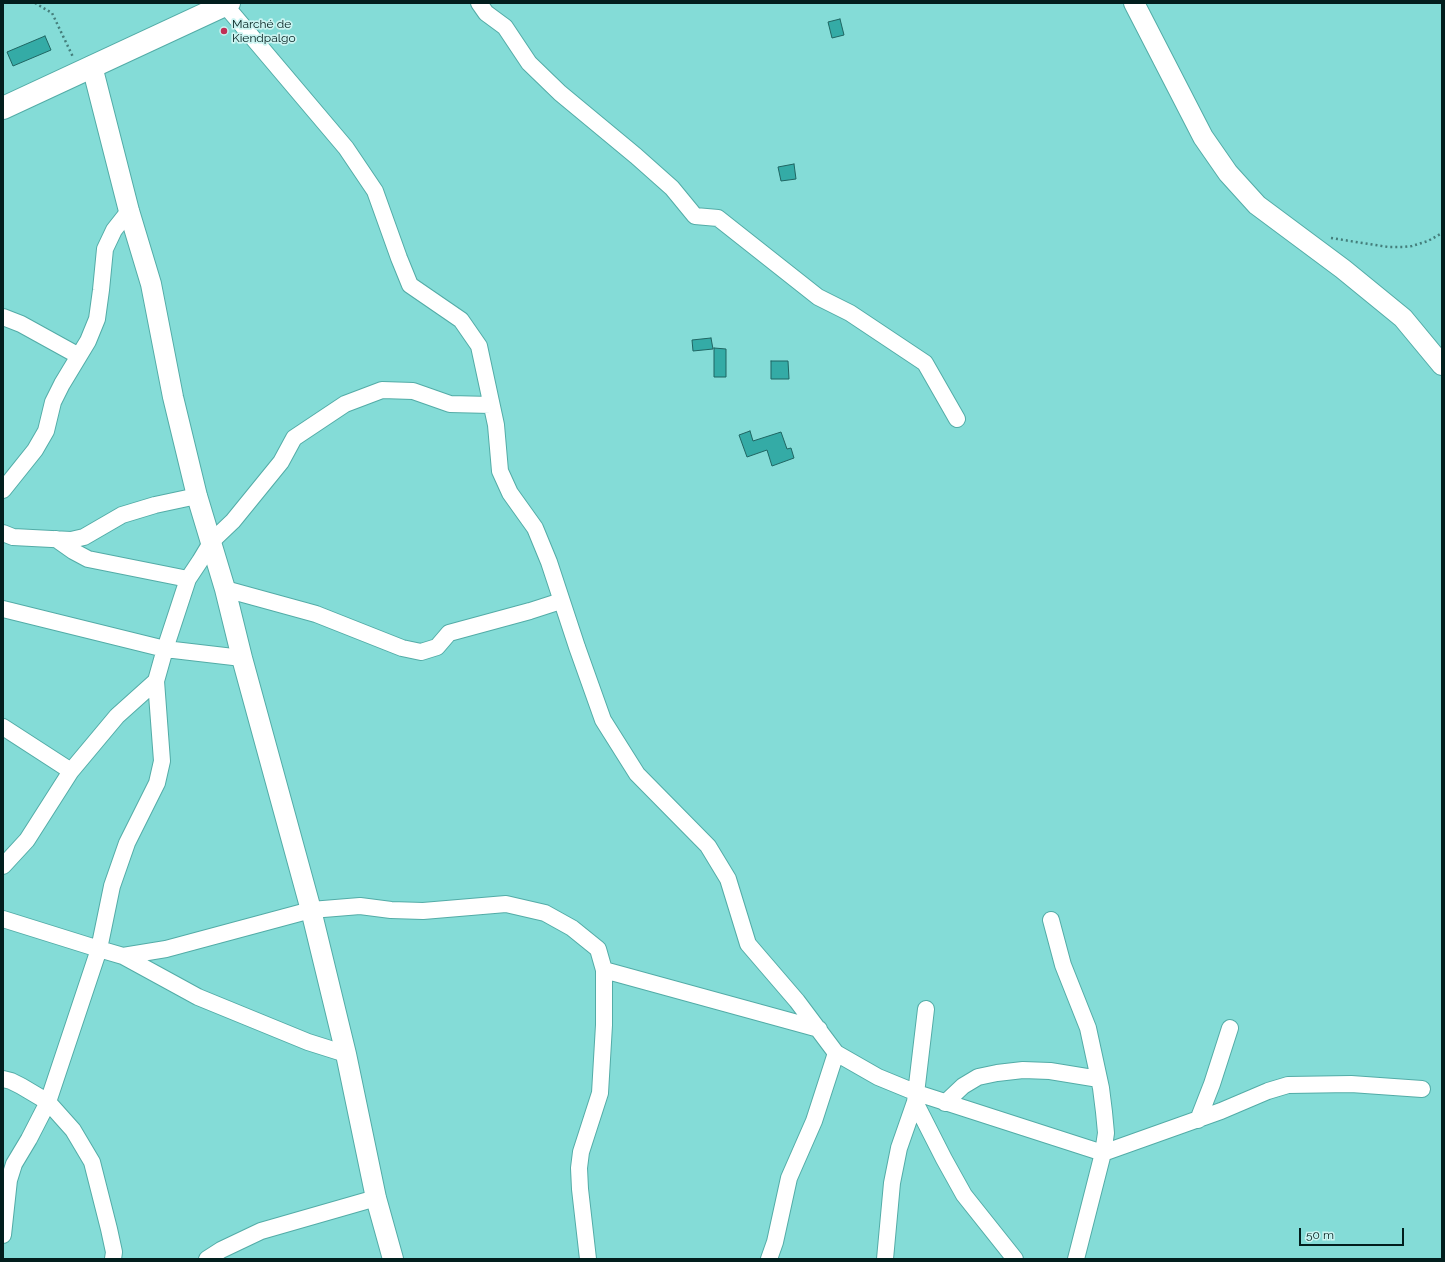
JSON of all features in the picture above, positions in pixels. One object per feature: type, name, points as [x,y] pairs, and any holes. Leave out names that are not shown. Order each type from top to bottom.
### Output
[{"type":"highway","points":[[3,108],[227,4]]},
{"type":"street","points":[[479,3],[486,13],[505,27],[529,63],[560,93],[672,188],[696,216],[718,218],[818,297],[850,313],[925,363],[957,419]]},
{"type":"street","points":[[1134,3],[1203,137],[1228,174],[1257,204],[1343,269],[1403,318],[1442,365]]},
{"type":"street","points":[[227,4],[346,148],[375,191],[410,285],[462,320],[479,346],[496,425],[500,471],[510,493],[535,528],[549,562],[603,720],[637,774],[708,846],[728,879],[748,944],[819,1029],[836,1053],[916,1097],[945,1103],[1103,1153],[1198,1120],[1268,1091],[1288,1085],[1351,1084],[1422,1089]]},
{"type":"street","points":[[86,69],[151,284],[173,396],[197,496],[212,541],[242,658],[311,910],[346,1054],[376,1198],[393,1259]]},
{"type":"street","points":[[3,490],[35,450],[46,431],[53,402],[88,341],[97,318],[105,249],[114,230],[129,211]]},
{"type":"street","points":[[3,317],[22,324],[79,356]]},
{"type":"street","points":[[3,1235],[8,1180],[14,1164],[48,1102],[99,949],[115,879],[127,843],[157,783],[162,761],[156,682],[188,579],[212,541],[232,521],[281,462],[294,438],[345,404],[382,390],[413,391],[450,404],[491,405]]},
{"type":"street","points":[[3,533],[13,537],[71,540],[84,537],[122,515],[155,505],[197,496]]},
{"type":"street","points":[[56,539],[88,559],[188,579]]},
{"type":"street","points":[[225,589],[316,614],[402,648],[421,652],[437,647],[449,633],[562,601]]},
{"type":"street","points":[[3,609],[165,649],[242,658]]},
{"type":"street","points":[[3,866],[27,840],[71,772],[117,716],[156,682]]},
{"type":"street","points":[[3,728],[71,772]]},
{"type":"street","points":[[123,956],[166,949],[311,910],[360,906],[391,910],[422,911],[506,904],[545,913],[572,928],[598,949],[604,970],[604,1025],[600,1093],[581,1152],[579,1168],[588,1259]]},
{"type":"street","points":[[3,919],[123,956],[198,997],[308,1042],[346,1054]]},
{"type":"street","points":[[1050,920],[1063,965],[1088,1028],[1099,1079],[1106,1133],[1103,1153],[1076,1259]]},
{"type":"street","points":[[604,970],[819,1029]]},
{"type":"street","points":[[885,1259],[892,1184],[899,1148],[916,1097],[926,1009]]},
{"type":"street","points":[[1198,1120],[1212,1084],[1230,1028]]},
{"type":"street","points":[[769,1259],[775,1242],[789,1178],[814,1121],[836,1053]]},
{"type":"street","points":[[945,1103],[963,1086],[978,1077],[997,1073],[1023,1070],[1050,1071],[1099,1079]]},
{"type":"street","points":[[3,1079],[16,1083],[48,1102],[73,1130],[92,1162],[114,1252],[113,1259]]},
{"type":"street","points":[[916,1097],[944,1159],[964,1195],[1014,1259]]},
{"type":"street","points":[[207,1259],[221,1250],[261,1231],[376,1198]]},
{"type":"path","points":[[35,3],[52,13],[86,69]]},
{"type":"path","points":[[1305,240],[1316,237],[1404,248],[1428,240],[1442,233]]},
{"type":"building","points":[[840,19],[844,35],[832,38],[828,22]]},
{"type":"building","points":[[45,36],[51,50],[13,66],[7,52]]},
{"type":"building","points":[[794,164],[796,179],[781,181],[778,167]]},
{"type":"building","points":[[711,338],[713,349],[693,351],[692,340]]},
{"type":"building","points":[[714,348],[726,349],[726,377],[714,377]]},
{"type":"building","points":[[771,361],[788,361],[789,379],[771,379]]},
{"type":"building","points":[[750,431],[753,441],[781,432],[787,449],[791,448],[794,458],[772,466],[767,450],[747,457],[739,435]]},
{"type":"place","name":"Marché de Kiendpalgo","points":[[224,31]]}]
